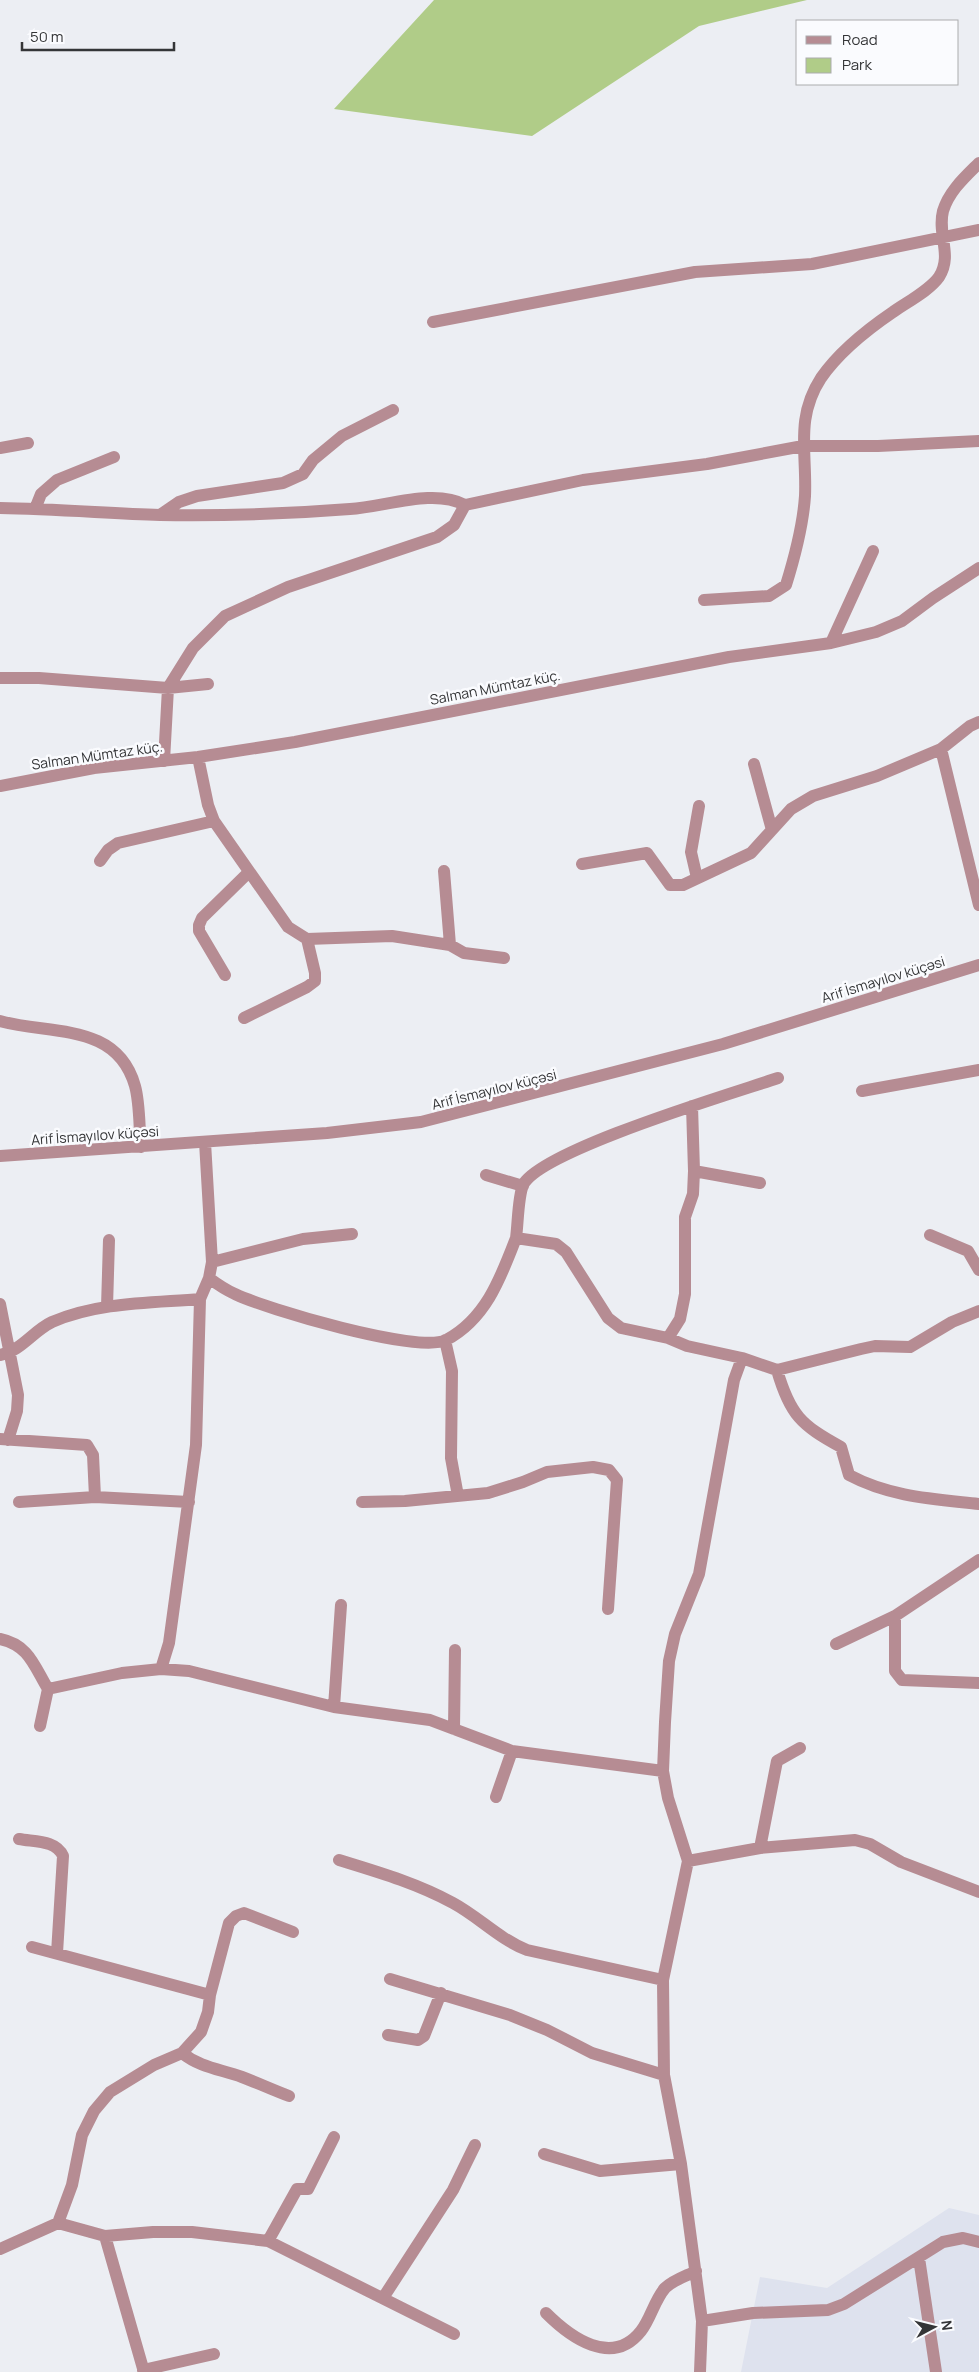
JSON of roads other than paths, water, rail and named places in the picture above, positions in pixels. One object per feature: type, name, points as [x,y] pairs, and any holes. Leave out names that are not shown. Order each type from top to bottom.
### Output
[{"type":"street","points":[[704,600],[769,596],[786,585],[796,552],[805,496],[802,446],[804,416],[821,379],[850,345],[938,278],[946,260],[942,239],[943,212],[955,188],[979,163]]},
{"type":"street","points":[[433,322],[695,272],[812,264],[979,230]]},
{"type":"street","points":[[160,514],[179,502],[197,496],[283,483],[303,474],[313,460],[342,436],[394,410]]},
{"type":"street","points":[[0,508],[160,514],[253,514],[351,509],[435,498],[453,499],[466,505],[583,480],[707,464],[802,446],[878,446],[979,441]]},
{"type":"street","points":[[0,448],[28,444]]},
{"type":"street","points":[[35,509],[41,494],[57,480],[114,456]]},
{"type":"street","points":[[164,761],[168,688],[193,648],[225,616],[288,587],[437,537],[454,525],[466,505]]},
{"type":"street","points":[[831,643],[873,551]]},
{"type":"street","name":"Salman Mümtaz küç.","points":[[0,786],[94,768],[198,757],[294,742],[729,657],[831,643],[876,632],[902,622],[933,598],[979,568]]},
{"type":"street","points":[[0,678],[39,678],[168,688],[208,684]]},
{"type":"street","points":[[582,864],[647,853],[670,885],[683,885],[751,854],[791,809],[813,796],[877,776],[941,749],[979,722]]},
{"type":"street","points":[[941,749],[979,905]]},
{"type":"street","points":[[198,757],[208,805],[214,822],[288,927],[307,940],[392,936],[450,945],[464,953],[504,958]]},
{"type":"street","points":[[754,764],[772,830]]},
{"type":"street","points":[[697,878],[691,852],[699,806]]},
{"type":"street","points":[[100,860],[108,850],[118,843],[214,822]]},
{"type":"street","points":[[444,870],[450,945]]},
{"type":"street","points":[[225,975],[199,931],[199,925],[202,918],[249,872]]},
{"type":"street","points":[[244,1018],[307,987],[315,981],[315,973],[307,940]]},
{"type":"street","name":"Arif İsmayılov küçəsi","points":[[0,1156],[370,1130],[421,1122],[723,1044],[979,965]]},
{"type":"street","points":[[0,1021],[92,1037],[110,1046],[130,1070],[136,1088],[141,1147]]},
{"type":"street","points":[[862,1091],[979,1070]]},
{"type":"street","points":[[209,1278],[235,1294],[266,1306],[347,1330],[424,1342],[445,1340],[476,1317],[499,1283],[516,1238],[523,1186],[532,1174],[556,1159],[654,1118],[778,1078]]},
{"type":"street","points":[[668,1338],[680,1319],[685,1294],[685,1217],[693,1194],[694,1171],[692,1106]]},
{"type":"street","points":[[161,1669],[169,1643],[189,1502],[198,1411],[200,1299],[209,1278],[212,1262],[205,1142]]},
{"type":"street","points":[[694,1171],[760,1183]]},
{"type":"street","points":[[486,1175],[523,1186]]},
{"type":"street","points":[[212,1262],[303,1239],[352,1234]]},
{"type":"street","points":[[930,1235],[968,1251],[979,1270]]},
{"type":"street","points":[[516,1238],[556,1244],[566,1252],[608,1318],[621,1328],[668,1338],[687,1346],[742,1358],[777,1370],[876,1346],[910,1348],[952,1322],[979,1311]]},
{"type":"street","points":[[107,1307],[109,1240]]},
{"type":"street","points":[[5,1354],[50,1323],[78,1312],[107,1307],[200,1299]]},
{"type":"street","points":[[0,1304],[5,1354],[18,1395],[17,1411],[4,1440],[87,1445],[93,1455],[94,1496]]},
{"type":"street","points":[[445,1340],[452,1371],[451,1458],[458,1496]]},
{"type":"street","points":[[700,2372],[702,2321],[696,2271],[681,2164],[664,2076],[663,1980],[688,1861],[668,1798],[663,1771],[669,1661],[675,1634],[699,1574],[734,1380],[742,1358]]},
{"type":"street","points":[[777,1370],[784,1393],[793,1410],[810,1430],[841,1447],[849,1475],[867,1485],[898,1494],[979,1504]]},
{"type":"street","points":[[362,1502],[488,1493],[547,1472],[593,1467],[609,1470],[617,1480],[608,1608]]},
{"type":"street","points":[[19,1502],[94,1496],[189,1502]]},
{"type":"street","points":[[836,1644],[895,1616],[979,1560]]},
{"type":"street","points":[[334,1707],[341,1605]]},
{"type":"street","points":[[895,1616],[895,1672],[902,1680],[979,1683]]},
{"type":"street","points":[[0,1639],[15,1642],[26,1653],[48,1689],[40,1726]]},
{"type":"street","points":[[454,1729],[455,1650]]},
{"type":"street","points":[[48,1689],[122,1673],[161,1669],[189,1671],[334,1707],[430,1720],[512,1751],[663,1771]]},
{"type":"street","points":[[760,1848],[777,1761],[800,1748]]},
{"type":"street","points":[[496,1797],[512,1751]]},
{"type":"street","points":[[19,1839],[54,1844],[60,1849],[63,1856],[57,1953]]},
{"type":"street","points":[[688,1861],[760,1848],[855,1840],[870,1844],[901,1862],[979,1892]]},
{"type":"street","points":[[339,1860],[400,1878],[455,1903],[511,1944],[527,1950],[663,1980]]},
{"type":"street","points":[[58,2223],[72,2185],[82,2135],[94,2111],[110,2092],[154,2065],[182,2053],[201,2032],[208,2012],[210,1995],[229,1923],[236,1916],[244,1913],[294,1932]]},
{"type":"street","points":[[32,1947],[210,1995]]},
{"type":"street","points":[[390,1979],[510,2015],[547,2030],[592,2054],[664,2076]]},
{"type":"street","points":[[388,2035],[418,2040],[424,2036],[441,1993]]},
{"type":"street","points":[[182,2053],[194,2063],[208,2069],[241,2077],[289,2096]]},
{"type":"street","points":[[268,2241],[297,2190],[308,2189],[334,2137]]},
{"type":"street","points":[[383,2298],[453,2190],[475,2145]]},
{"type":"street","points":[[544,2154],[600,2171],[681,2164]]},
{"type":"street","points":[[0,2249],[58,2223],[105,2236],[153,2232],[192,2232],[268,2241],[454,2334]]},
{"type":"street","points":[[105,2236],[143,2371],[214,2354]]},
{"type":"street","points":[[702,2321],[753,2313],[828,2310],[844,2304],[943,2242],[963,2238],[979,2242]]},
{"type":"street","points":[[919,2258],[936,2372]]},
{"type":"street","points":[[546,2313],[564,2330],[586,2344],[604,2348],[622,2346],[642,2330],[657,2298],[667,2286],[696,2271]]}]
